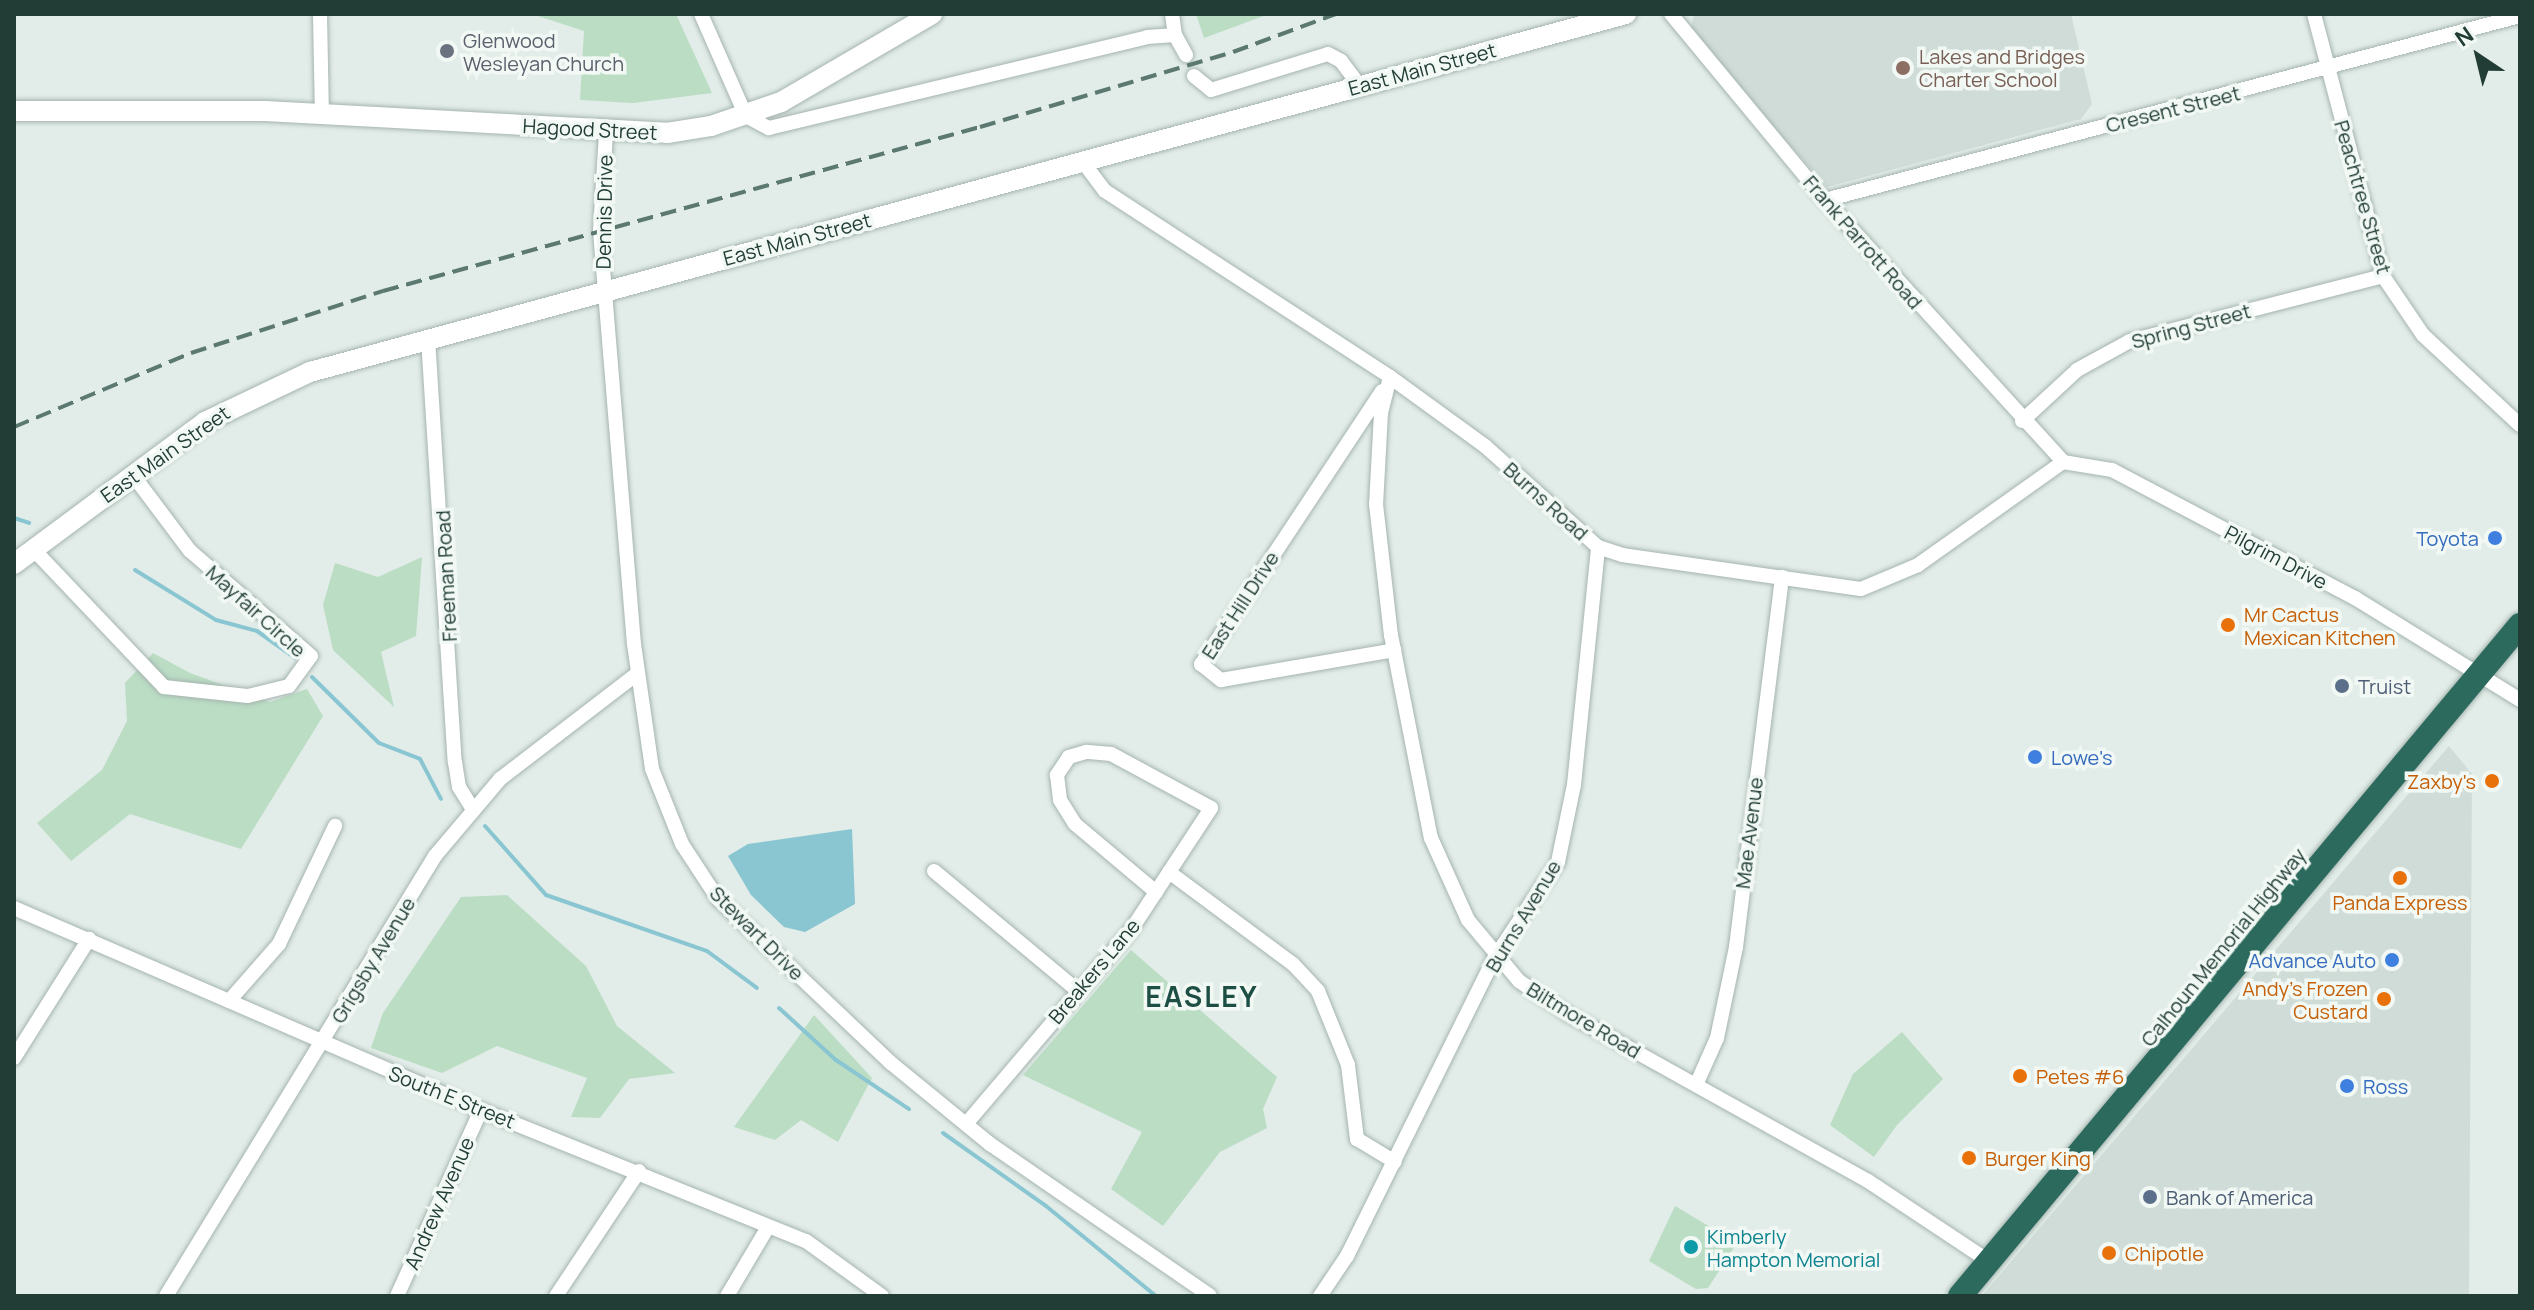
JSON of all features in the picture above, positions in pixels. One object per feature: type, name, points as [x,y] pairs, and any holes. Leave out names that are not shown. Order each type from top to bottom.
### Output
[{"type":"highway","name":"Calhoun Memorial Highway","points":[[1960,1296],[2520,625]]},
{"type":"main road","points":[[746,116],[811,87],[932,14]]},
{"type":"main road","name":"East Main Street","points":[[14,564],[205,422],[262,392],[322,368],[1626,14]]},
{"type":"main road","name":"Hagood Street","points":[[14,111],[322,114],[606,133],[667,133],[746,116]]},
{"type":"street","points":[[320,14],[322,114]]},
{"type":"street","points":[[701,14],[746,116]]},
{"type":"street","points":[[1172,14],[1175,35],[1186,55]]},
{"type":"street","name":"Frank Parrott Road","points":[[1671,14],[1825,200],[2022,421],[2063,462]]},
{"type":"street","name":"Peachtree Street","points":[[2314,14],[2383,276],[2423,335],[2520,425]]},
{"type":"street","name":"Cresent Street","points":[[1825,200],[2520,16]]},
{"type":"street","name":"Hagood Street","points":[[746,116],[769,128],[1147,37],[1175,35]]},
{"type":"street","points":[[1194,76],[1211,90],[1328,54],[1341,61],[1359,85]]},
{"type":"street","name":"Dennis Drive","points":[[604,291],[600,223],[606,133]]},
{"type":"street","name":"Burns Road","points":[[1083,162],[1105,191],[1390,377],[1485,446],[1598,547],[1622,555],[1861,589],[1882,584],[1918,565],[2063,462]]},
{"type":"street","name":"Spring Street","points":[[2022,421],[2077,370],[2130,341],[2383,276]]},
{"type":"street","name":"Stewart Drive","points":[[604,291],[637,674],[652,769],[682,844],[718,899],[891,1063],[966,1124],[1210,1296]]},
{"type":"street","name":"Freeman Road","points":[[428,338],[455,762],[459,787],[473,809]]},
{"type":"street","name":"Biltmore Road","points":[[1390,377],[1381,413],[1376,504],[1394,650],[1431,838],[1468,920],[1495,957],[1519,981],[1568,1014],[1868,1181],[1990,1262]]},
{"type":"street","name":"East Hill Drive","points":[[1390,377],[1201,664],[1221,680],[1394,650]]},
{"type":"street","name":"Pilgrim Drive","points":[[2063,462],[2112,470],[2355,598],[2520,700]]},
{"type":"street","name":"Mayfair Circle","points":[[34,550],[164,687],[248,696],[289,686],[311,656],[190,551],[133,475]]},
{"type":"street","name":"Burns Avenue","points":[[1320,1296],[1347,1256],[1495,957],[1563,847],[1598,547]]},
{"type":"street","name":"Mae Avenue","points":[[1696,1085],[1717,1038],[1736,947],[1782,577]]},
{"type":"street","name":"Grigsby Avenue","points":[[166,1296],[435,856],[473,809],[527,756],[637,674]]},
{"type":"street","name":"Breakers Lane","points":[[966,1124],[1131,930],[1156,892],[1211,808],[1111,754],[1086,752],[1069,757],[1057,775],[1060,800],[1075,824],[1156,892]]},
{"type":"street","points":[[229,1001],[279,944],[335,826]]},
{"type":"street","points":[[934,871],[1078,991]]},
{"type":"street","points":[[1169,872],[1284,957],[1318,991],[1348,1065],[1357,1139],[1395,1162]]},
{"type":"street","name":"South E Street","points":[[14,908],[481,1110],[639,1171],[806,1241],[882,1296]]},
{"type":"street","points":[[14,1058],[89,939]]},
{"type":"street","name":"Andrew Avenue","points":[[397,1296],[481,1110]]},
{"type":"street","points":[[556,1296],[639,1171]]},
{"type":"street","points":[[727,1296],[768,1227]]},
{"type":"shaded area","name":"Lakes and Bridges Charter School","points":[[2071,14],[2092,104],[2081,119],[1827,187],[1690,32],[1694,16]]},
{"type":"shaded area","points":[[2449,746],[2472,774],[2469,1296],[1982,1296]]},
{"type":"green space","points":[[532,14],[676,14],[712,93],[633,103],[580,100],[584,31]]},
{"type":"green space","points":[[1196,14],[1269,14],[1204,38]]},
{"type":"green space","points":[[422,557],[416,636],[381,652],[394,707],[333,650],[323,605],[335,563],[378,577]]},
{"type":"green space","points":[[153,653],[190,673],[270,702],[307,689],[323,716],[241,849],[130,814],[71,861],[37,823],[102,770],[127,721],[125,683]]},
{"type":"green space","points":[[507,895],[586,966],[617,1026],[675,1073],[629,1079],[600,1118],[571,1117],[587,1078],[497,1046],[442,1073],[371,1048],[383,1013],[461,897]]},
{"type":"green space","points":[[1131,950],[1277,1077],[1263,1109],[1267,1128],[1220,1152],[1163,1226],[1111,1189],[1142,1132],[1023,1075]]},
{"type":"green space","points":[[814,1015],[872,1078],[838,1142],[801,1120],[775,1140],[734,1127]]},
{"type":"green space","points":[[1902,1032],[1943,1079],[1897,1125],[1874,1157],[1830,1125],[1853,1074]]},
{"type":"green space","points":[[1675,1206],[1737,1243],[1708,1288],[1696,1289],[1649,1261]]},
{"type":"water","points":[[852,829],[855,904],[805,932],[784,927],[751,895],[728,856],[748,844]]},
{"type":"waterway","points":[[14,518],[29,523]]},
{"type":"waterway","points":[[135,570],[216,620],[257,631],[295,658]]},
{"type":"waterway","points":[[312,677],[379,743],[420,759],[441,799]]},
{"type":"waterway","points":[[485,826],[546,895],[707,951],[757,988]]},
{"type":"waterway","points":[[779,1008],[836,1060],[909,1109]]},
{"type":"waterway","points":[[943,1133],[1046,1206],[1156,1296]]},
{"type":"railway","points":[[14,427],[191,353],[383,291],[980,127],[1233,52],[1336,14]]},
{"type":"place","name":"Glenwood Wesleyan Church","points":[[447,51]]},
{"type":"place","name":"Lakes and Bridges Charter School","points":[[1903,68]]},
{"type":"place","name":"Toyota","points":[[2495,538]]},
{"type":"place","name":"Mr Cactus Mexican Kitchen","points":[[2228,625]]},
{"type":"place","name":"Truist","points":[[2342,686]]},
{"type":"place","name":"Lowe's","points":[[2035,757]]},
{"type":"place","name":"Zaxby's","points":[[2492,781]]},
{"type":"place","name":"Panda Express","points":[[2400,878]]},
{"type":"place","name":"Advance Auto","points":[[2392,960]]},
{"type":"place","name":"Andy's Frozen Custard","points":[[2384,999]]},
{"type":"place","name":"Petes #6","points":[[2020,1076]]},
{"type":"place","name":"Ross","points":[[2347,1086]]},
{"type":"place","name":"Burger King","points":[[1969,1158]]},
{"type":"place","name":"Bank of America","points":[[2150,1197]]},
{"type":"place","name":"Kimberly Hampton Memorial","points":[[1691,1247]]},
{"type":"place","name":"Chipotle","points":[[2109,1253]]},
{"type":"district","name":"EASLEY","points":[[1202,996]]}]
